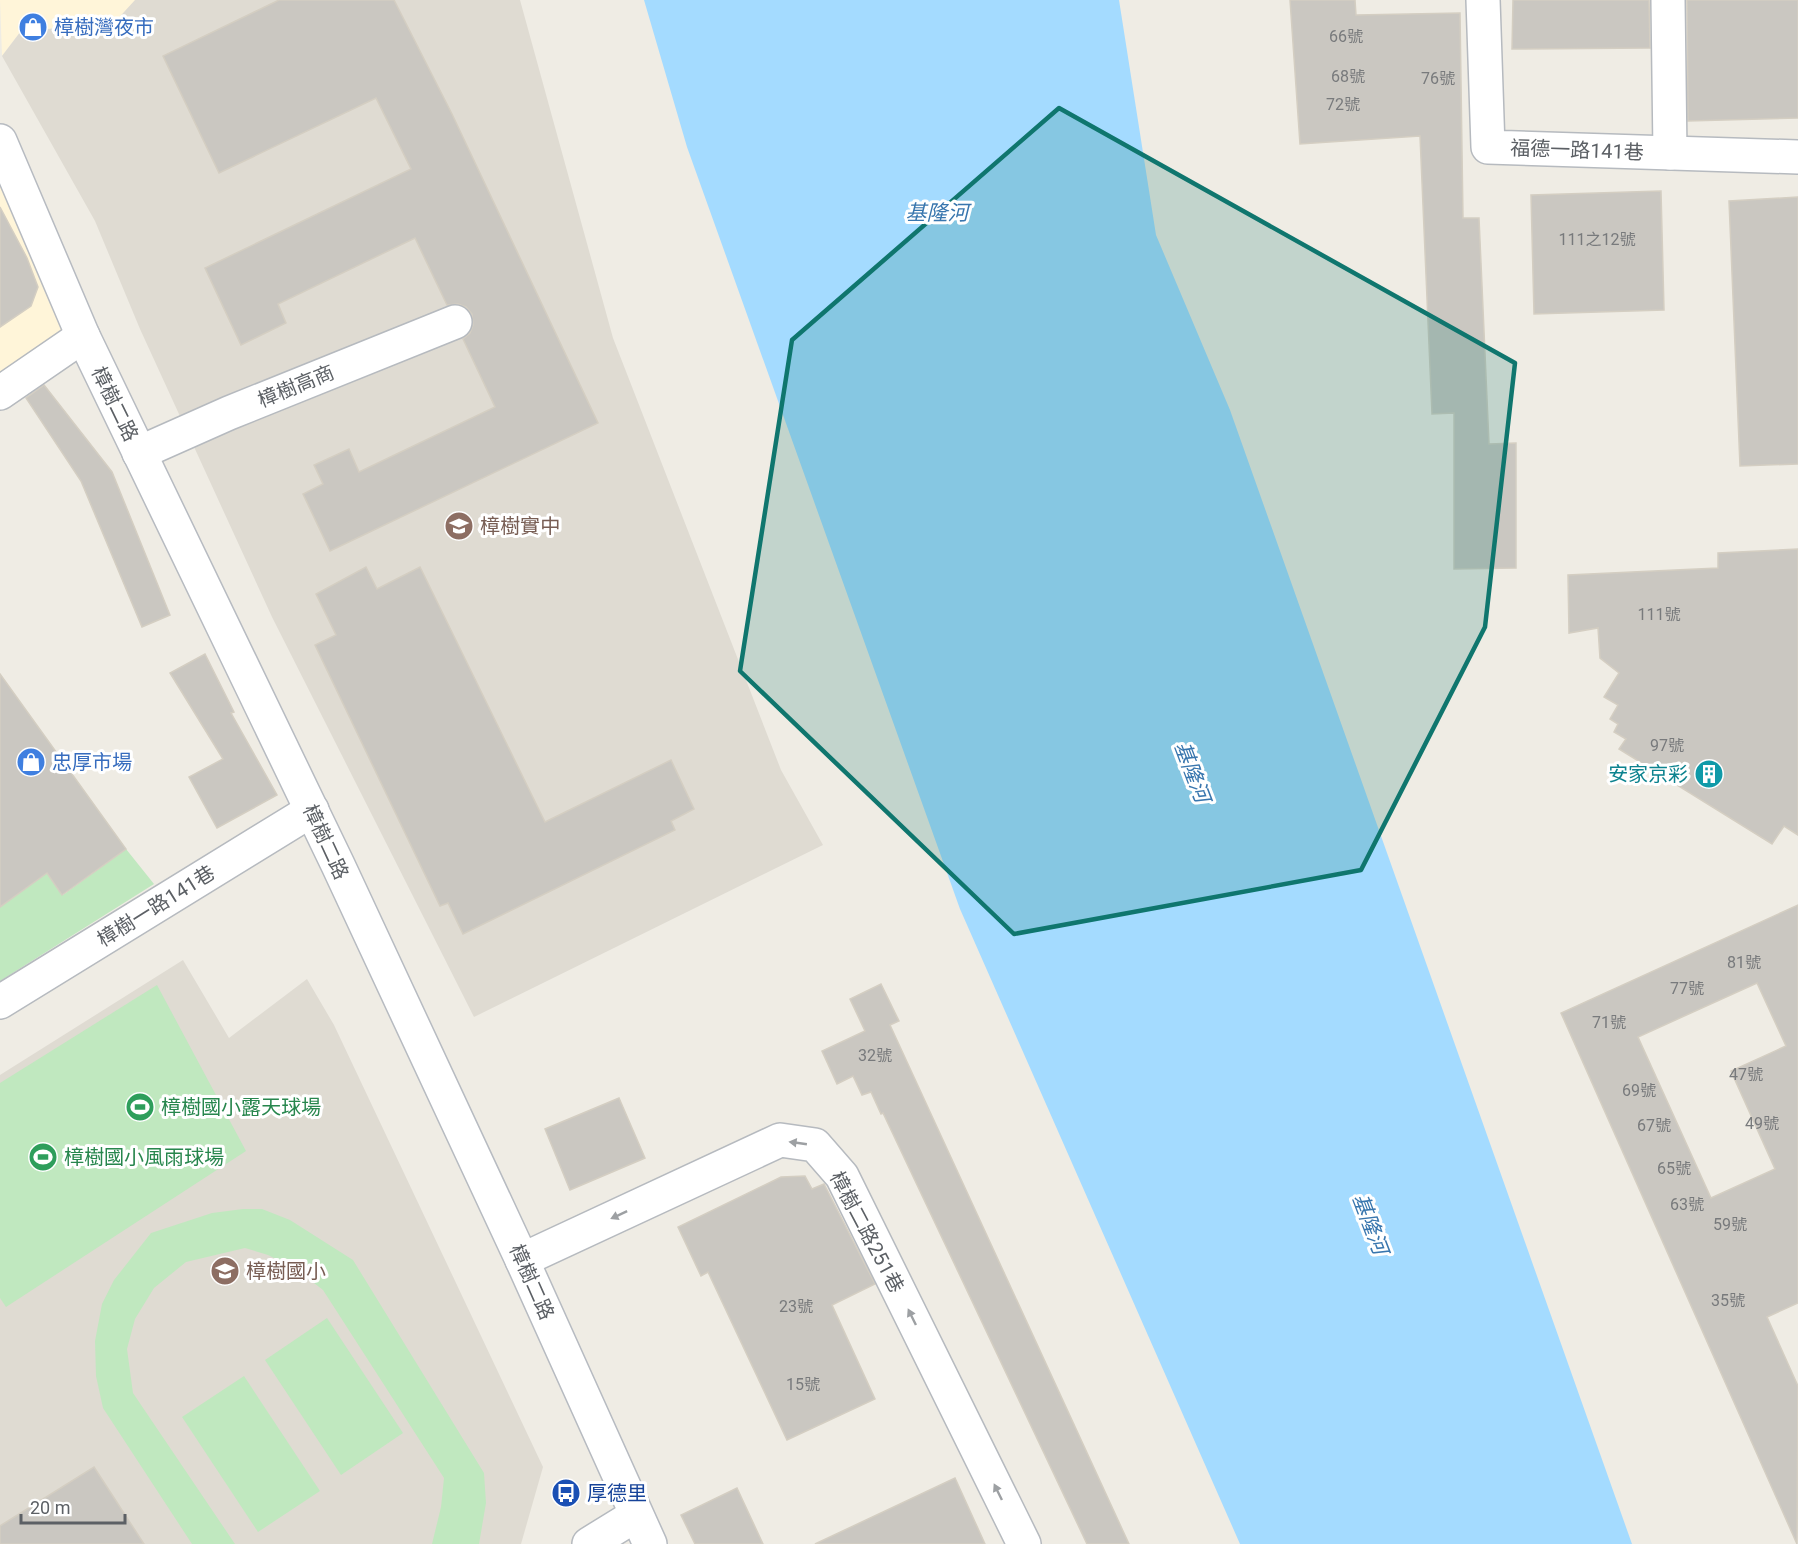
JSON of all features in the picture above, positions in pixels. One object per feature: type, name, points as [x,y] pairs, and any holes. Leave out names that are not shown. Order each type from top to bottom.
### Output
[{"type":"street","name":"福德一路141巷","points":[[1483,0],[1488,147],[1798,157]]},
{"type":"street","name":"福德一路141巷","points":[[1668,0],[1670,153]]},
{"type":"street","name":"樟樹二路","points":[[0,141],[9,182],[312,810],[522,1260],[650,1544]]},
{"type":"street","name":"樟樹高商","points":[[139,453],[229,413],[455,322]]},
{"type":"street","points":[[0,393],[82,336]]},
{"type":"street","name":"樟樹一路141巷","points":[[0,1002],[312,810]]},
{"type":"street","name":"樟樹二路251巷","points":[[522,1260],[780,1140],[815,1145],[842,1176],[1024,1544]]},
{"type":"street","points":[[589,1544],[636,1515]]},
{"type":"highlighted area","points":[[1059,108],[1515,363],[1485,627],[1361,870],[1014,934],[740,671],[792,340]]},
{"type":"shaded area","name":"樟樹灣夜市","points":[[0,0],[135,0],[136,2],[113,24],[21,31],[2,56]]},
{"type":"shaded area","name":"樟樹實中","points":[[135,0],[520,0],[613,338],[781,770],[823,845],[474,1017],[272,617],[140,329],[95,221],[2,56],[21,31],[113,24]]},
{"type":"shaded area","points":[[0,177],[65,331],[0,376]]},
{"type":"shaded area","name":"樟樹國小","points":[[183,960],[229,1038],[307,979],[334,1025],[543,1467],[521,1544],[0,1544],[0,1075]]},
{"type":"green space","points":[[126,849],[154,884],[0,981],[0,907],[47,873],[63,895]]},
{"type":"green space","name":"樟樹國小露天球場","points":[[157,985],[246,1151],[6,1307],[0,1298],[0,1083]]},
{"type":"green space","points":[[262,1209],[290,1220],[353,1260],[484,1473],[486,1503],[479,1544],[432,1544],[441,1507],[444,1478],[323,1290],[296,1269],[268,1255],[245,1248],[186,1262],[154,1288],[135,1319],[127,1349],[133,1393],[235,1544],[192,1544],[103,1408],[96,1376],[95,1341],[102,1304],[114,1280],[151,1233],[212,1213]]},
{"type":"green space","points":[[327,1318],[403,1433],[341,1475],[265,1360]]},
{"type":"green space","points":[[244,1376],[320,1491],[258,1532],[182,1417]]},
{"type":"water","name":"基隆河","points":[[644,0],[1119,0],[1156,235],[1230,410],[1632,1544],[1240,1544],[960,909],[687,147]]},
{"type":"building","points":[[279,0],[394,0],[452,114],[598,423],[330,551],[303,494],[323,484],[314,465],[349,449],[359,472],[495,407],[463,339],[470,333],[473,325],[472,314],[466,307],[458,304],[447,305],[415,238],[278,304],[286,323],[241,345],[205,268],[411,169],[376,98],[219,173],[163,56]]},
{"type":"building","points":[[1290,0],[1355,0],[1356,15],[1460,13],[1463,218],[1479,218],[1489,444],[1516,443],[1516,568],[1454,569],[1454,413],[1432,414],[1420,136],[1300,144]]},
{"type":"building","points":[[1513,0],[1649,0],[1650,48],[1512,49]]},
{"type":"building","points":[[1687,0],[1798,0],[1798,118],[1688,121]]},
{"type":"building","points":[[1661,191],[1664,310],[1534,314],[1531,195]]},
{"type":"building","points":[[1798,197],[1798,464],[1740,466],[1729,201]]},
{"type":"building","points":[[0,207],[27,258],[38,287],[31,306],[0,327]]},
{"type":"building","points":[[44,385],[112,472],[170,615],[142,627],[81,481],[26,398]]},
{"type":"building","points":[[1798,549],[1798,835],[1784,826],[1772,844],[1619,749],[1626,739],[1614,732],[1618,724],[1610,719],[1618,705],[1604,697],[1619,673],[1600,658],[1598,628],[1569,633],[1568,575],[1718,568],[1718,553]]},
{"type":"building","points":[[366,567],[377,589],[420,567],[545,822],[671,760],[694,809],[671,821],[675,830],[463,934],[448,903],[440,906],[315,645],[336,635],[316,594]]},
{"type":"building","points":[[205,654],[234,712],[231,713],[277,795],[217,828],[189,777],[223,759],[170,673]]},
{"type":"building","name":"忠厚市場","points":[[0,674],[126,849],[62,895],[47,873],[0,907]]},
{"type":"building","points":[[1798,905],[1798,1303],[1767,1317],[1798,1386],[1797,1544],[1561,1013]],"holes":[[[1757,983],[1786,1046],[1731,1071],[1775,1169],[1711,1198],[1638,1037]]]},
{"type":"building","points":[[881,984],[899,1021],[890,1025],[1129,1544],[1087,1544],[883,1113],[881,1114],[871,1092],[862,1095],[853,1076],[837,1084],[822,1051],[865,1031],[850,999]]},
{"type":"building","points":[[619,1098],[645,1158],[570,1190],[545,1129]]},
{"type":"building","points":[[805,1176],[812,1189],[824,1184],[875,1284],[832,1305],[875,1399],[787,1440],[708,1272],[701,1276],[678,1227],[781,1177]]},
{"type":"building","points":[[94,1467],[144,1544],[0,1544],[0,1526]]},
{"type":"building","points":[[955,1478],[985,1544],[815,1544]]},
{"type":"building","points":[[737,1488],[763,1544],[695,1544],[681,1515]]},
{"type":"place","name":"樟樹灣夜市","points":[[33,27]]},
{"type":"place","name":"樟樹實中","points":[[459,526]]},
{"type":"place","name":"忠厚市場","points":[[31,762]]},
{"type":"place","name":"安家京彩","points":[[1709,774]]},
{"type":"place","name":"樟樹國小露天球場","points":[[140,1107]]},
{"type":"place","name":"樟樹國小風雨球場","points":[[43,1157]]},
{"type":"place","name":"樟樹國小","points":[[225,1271]]},
{"type":"place","name":"厚德里","points":[[566,1493]]}]
